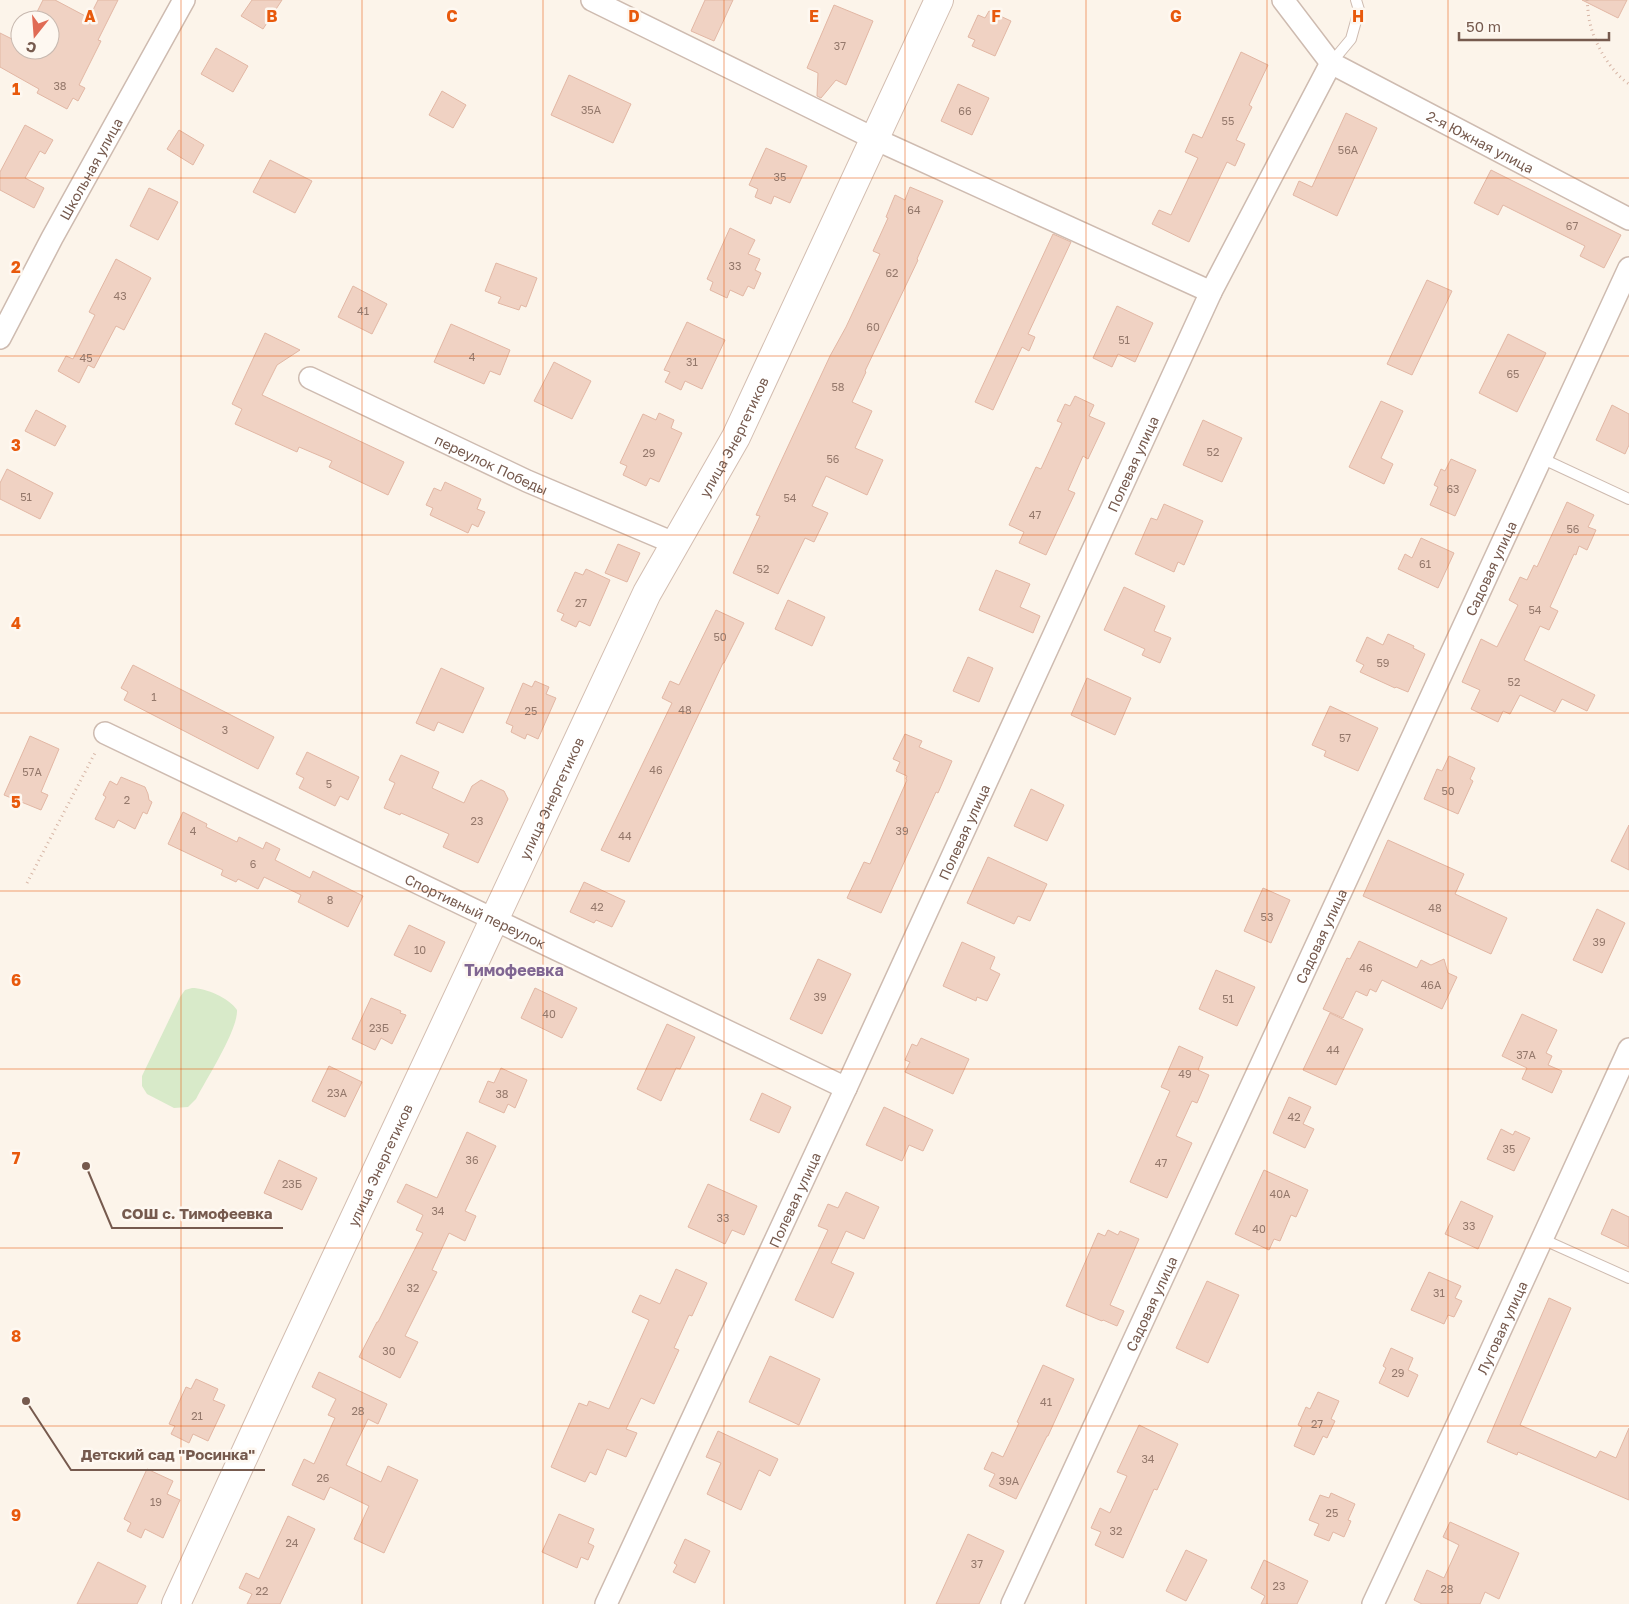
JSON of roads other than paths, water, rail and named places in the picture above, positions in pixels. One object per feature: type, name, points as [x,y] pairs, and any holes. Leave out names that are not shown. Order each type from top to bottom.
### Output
[{"type":"street","name":"Школьная улица","points":[[0,338],[52,238],[184,0]]},
{"type":"street","points":[[592,0],[875,139],[1211,292]]},
{"type":"street","name":"улица Энергетиков","points":[[176,1604],[647,593],[736,437],[939,0]]},
{"type":"street","points":[[1283,0],[1331,63]]},
{"type":"street","name":"2-я Южная улица","points":[[1331,63],[1629,219]]},
{"type":"street","name":"Полевая улица","points":[[606,1604],[846,1088],[1211,292],[1331,63]]},
{"type":"street","name":"Садовая улица","points":[[1012,1604],[1629,268]]},
{"type":"street","name":"переулок Победы","points":[[310,378],[527,481],[676,544]]},
{"type":"street","name":"Спортивный переулок","points":[[105,733],[846,1088]]},
{"type":"street","name":"Луговая улица","points":[[1373,1604],[1629,1049]]},
{"type":"lane","points":[[1331,63],[1351,39],[1359,10],[1356,0]]},
{"type":"lane","points":[[1541,458],[1629,499]]},
{"type":"lane","points":[[1542,1239],[1629,1278]]},
{"type":"place","name":"СОШ с. Тимофеевка","points":[[86,1166]]},
{"type":"place","name":"Детский сад \"Росинка\"","points":[[26,1401]]},
{"type":"district","name":"Тимофеевка","points":[[514,970]]}]
